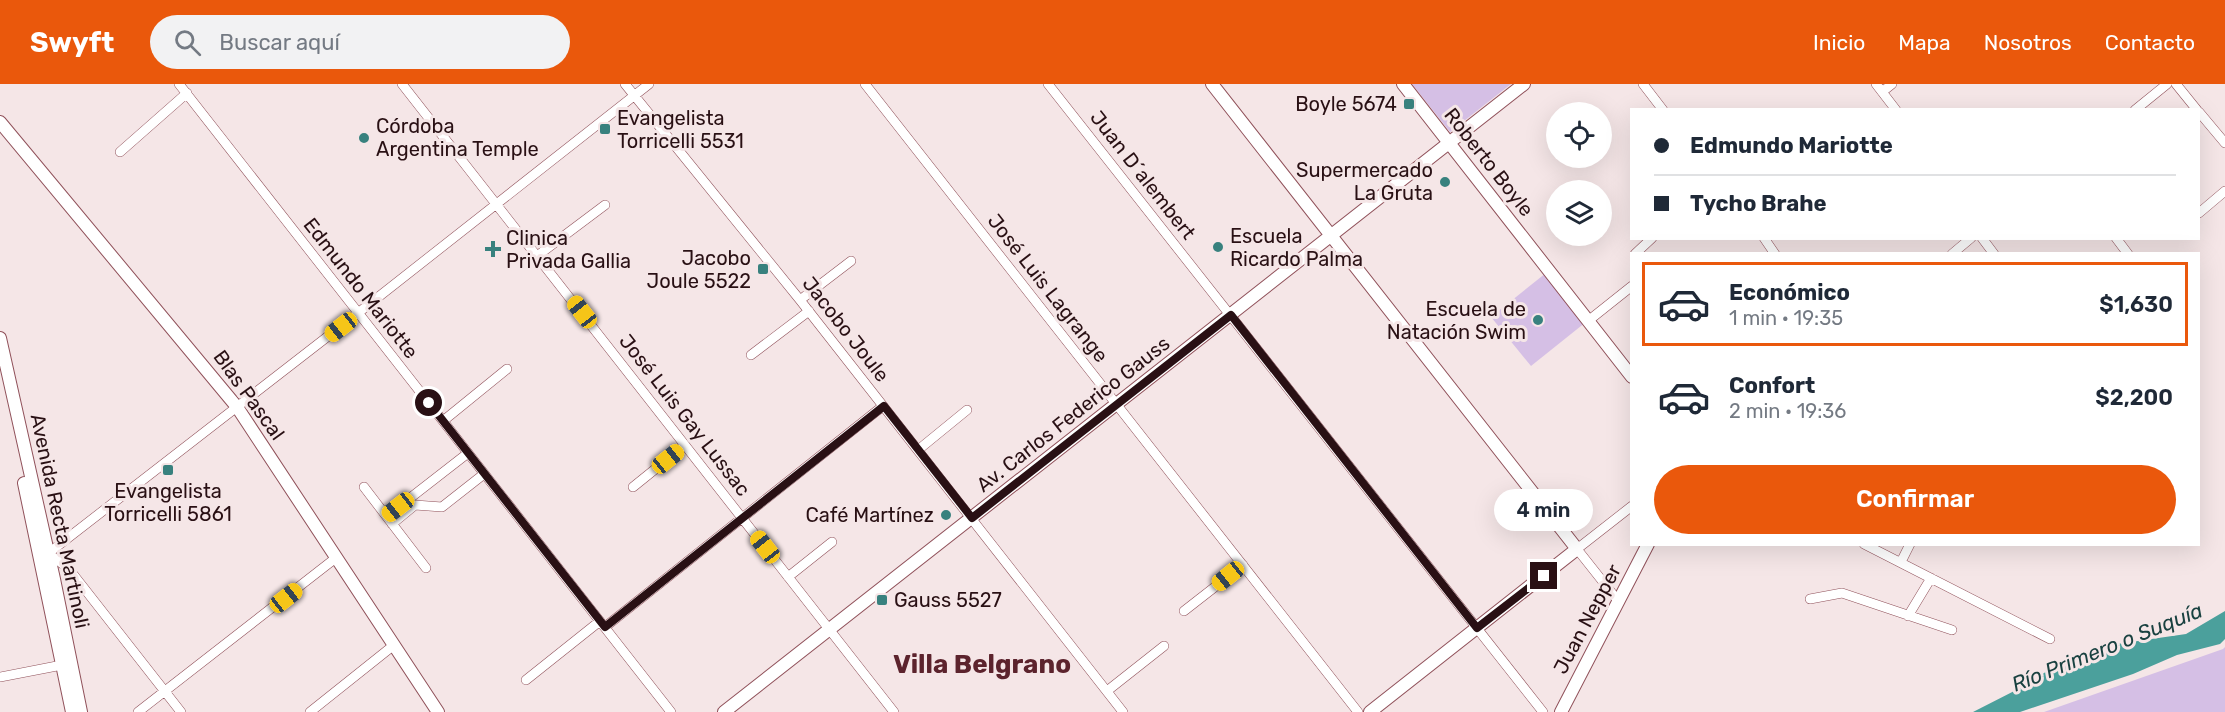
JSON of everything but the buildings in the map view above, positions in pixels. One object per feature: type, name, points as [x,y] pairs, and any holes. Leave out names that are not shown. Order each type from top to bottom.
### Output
[{"type":"main road","points":[[1212,84],[1577,549],[1370,712]]},
{"type":"main road","name":"Roberto Boyle","points":[[1403,84],[1630,374]]},
{"type":"main road","name":"Av. Carlos Federico Gauss","points":[[724,712],[1524,84]]},
{"type":"main road","name":"Blas Pascal","points":[[0,122],[237,407],[394,645],[432,710]]},
{"type":"main road","name":"Avenida Recta Martinoli","points":[[0,338],[44,556],[81,712]]},
{"type":"main road","name":"Avenida Recta Martinoli","points":[[0,370],[27,497],[33,506],[44,556],[72,712]]},
{"type":"main road","name":"Juan Nepper","points":[[1561,712],[1647,546]]},
{"type":"street","name":"Edmundo Mariotte","points":[[179,84],[671,712]]},
{"type":"street","name":"José Luis Gay Lussac","points":[[402,84],[894,712]]},
{"type":"street","name":"Jacobo Joule","points":[[625,84],[809,311],[1124,712]]},
{"type":"street","points":[[181,712],[69,569],[44,556],[649,84]]},
{"type":"street","name":"José Luis Lagrange","points":[[865,84],[1358,712]]},
{"type":"street","name":"Juan D´alembert","points":[[1048,84],[1543,712]]},
{"type":"street","points":[[1643,84],[1661,108]]},
{"type":"street","points":[[1892,84],[1879,88],[1894,108]]},
{"type":"street","points":[[2137,108],[2167,84]]},
{"type":"street","points":[[2176,84],[2195,108]]},
{"type":"street","points":[[120,152],[187,93]]},
{"type":"street","points":[[2200,115],[2225,143]]},
{"type":"street","points":[[2200,212],[2225,191]]},
{"type":"street","points":[[537,256],[605,205]]},
{"type":"street","points":[[1637,252],[1651,240]]},
{"type":"street","points":[[1954,252],[1969,240]]},
{"type":"street","points":[[800,300],[851,261]]},
{"type":"street","points":[[1588,321],[1630,288]]},
{"type":"street","points":[[751,355],[809,311]]},
{"type":"street","points":[[443,421],[507,369]]},
{"type":"street","points":[[526,680],[742,518],[884,406]]},
{"type":"street","points":[[918,450],[967,410]]},
{"type":"street","points":[[633,487],[685,445]]},
{"type":"street","points":[[389,520],[468,453]]},
{"type":"street","points":[[412,502],[442,507],[484,474]]},
{"type":"street","points":[[364,488],[426,568]]},
{"type":"street","points":[[1619,602],[1577,549],[1630,508]]},
{"type":"street","points":[[788,577],[832,542]]},
{"type":"street","points":[[1868,546],[2050,639]]},
{"type":"street","points":[[1901,562],[1909,546]]},
{"type":"street","points":[[138,712],[337,557]]},
{"type":"street","points":[[1184,611],[1243,565]]},
{"type":"street","points":[[1908,616],[1931,578]]},
{"type":"street","points":[[1810,599],[1842,593],[1952,630]]},
{"type":"street","points":[[310,712],[394,645]]},
{"type":"street","points":[[1107,691],[1164,646]]},
{"type":"street","points":[[0,677],[62,665]]},
{"type":"shaded area","points":[[1412,84],[1511,84],[1450,132]]},
{"type":"shaded area","name":"Escuela de Natación Swim","points":[[1546,273],[1586,322],[1531,366],[1491,317]]},
{"type":"shaded area","points":[[2225,647],[2225,712],[2044,712],[2223,649]]},
{"type":"water","points":[[2225,611],[2225,639],[2220,644],[2177,655],[2133,674],[2020,712],[1973,712],[2026,685],[2053,667],[2117,644],[2186,634]]},
{"type":"place","name":"Boyle 5674","points":[[1409,104]]},
{"type":"place","name":"Evangelista Torricelli 5531","points":[[605,129]]},
{"type":"place","name":"Córdoba Argentina Temple","points":[[364,138]]},
{"type":"place","name":"Supermercado La Gruta","points":[[1445,182]]},
{"type":"place","name":"Escuela Ricardo Palma","points":[[1218,247]]},
{"type":"place","name":"Clinica Privada Gallia","points":[[493,249]]},
{"type":"place","name":"Jacobo Joule 5522","points":[[763,269]]},
{"type":"place","name":"Escuela de Natación Swim","points":[[1538,320]]},
{"type":"place","name":"Evangelista Torricelli 5861","points":[[168,470]]},
{"type":"place","name":"Café Martínez","points":[[946,515]]},
{"type":"place","name":"Gauss 5527","points":[[882,600]]},
{"type":"district","name":"Villa Belgrano","points":[[982,664]]},
{"type":"route","points":[[429,403],[605,627],[884,406],[972,518],[1231,315],[1477,628],[1544,576]]},
{"type":"water label","name":"Río Primero o Suquía","points":[[2107,647]]}]
